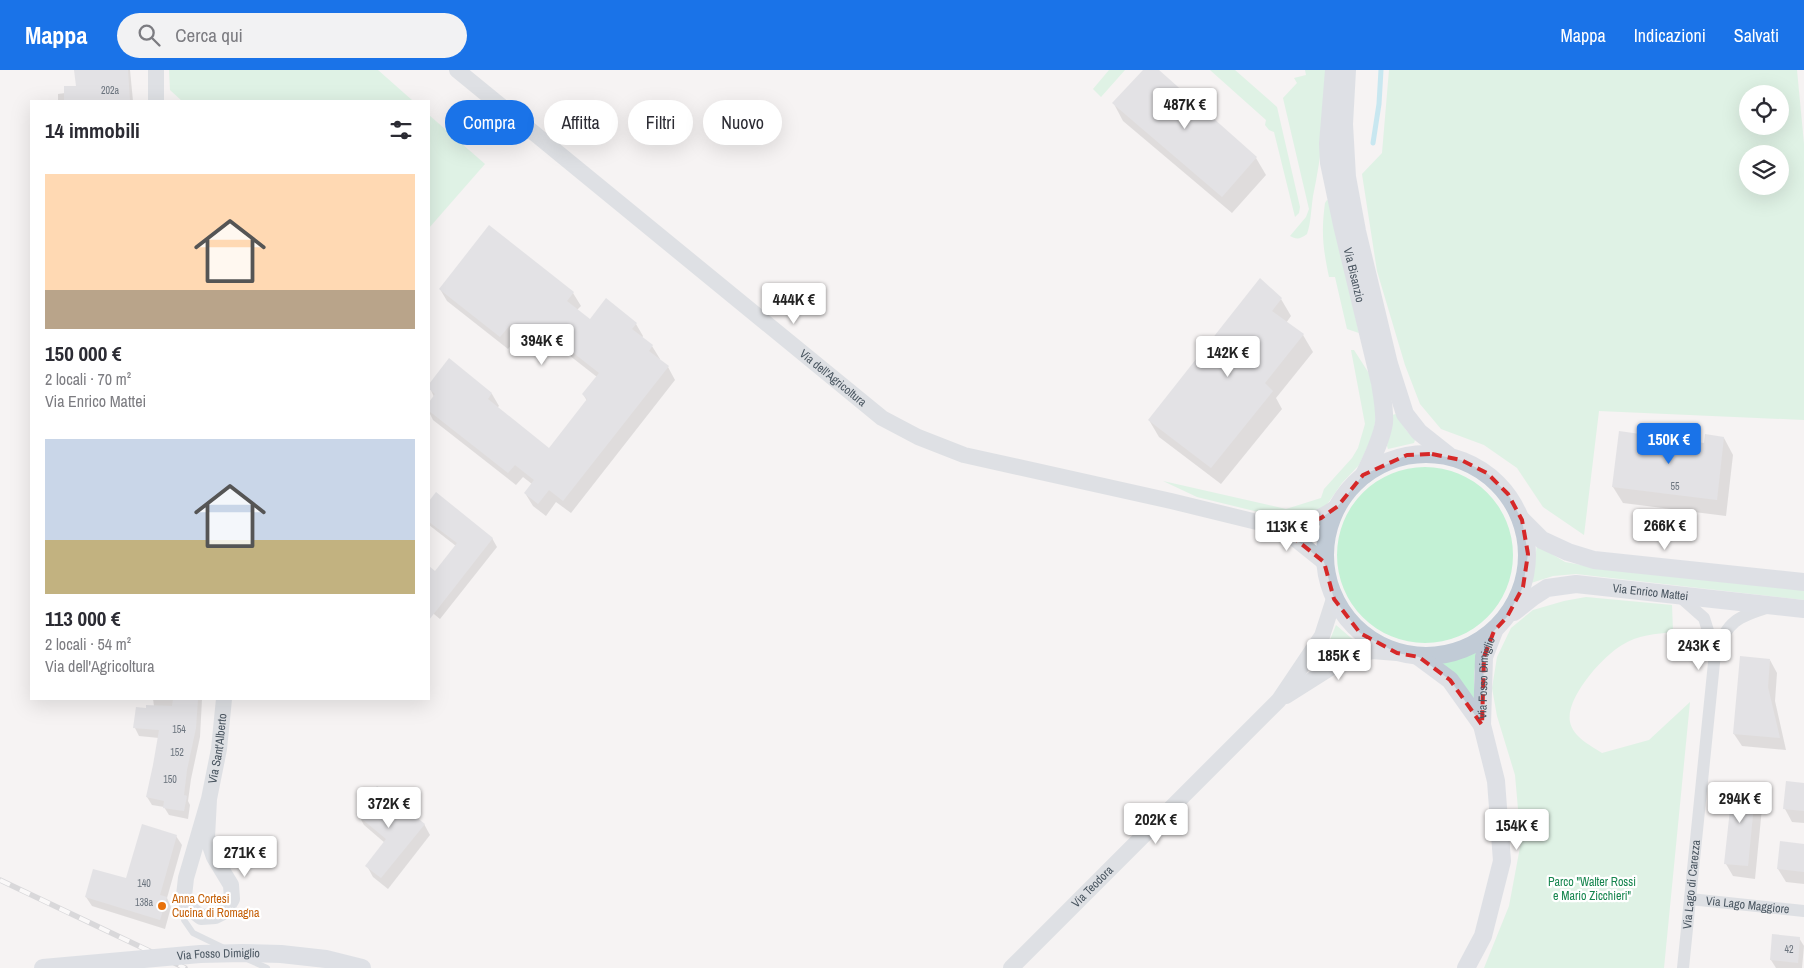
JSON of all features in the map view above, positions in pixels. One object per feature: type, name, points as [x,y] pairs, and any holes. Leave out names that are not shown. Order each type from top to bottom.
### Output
[{"type":"main road","name":"Via Bisanzio","points":[[1334,70],[1328,144],[1329,163],[1380,383],[1383,405],[1384,423],[1377,447],[1363,475]]},
{"type":"main road","name":"Via Bisanzio","points":[[1347,70],[1344,124],[1347,177],[1357,231],[1389,364],[1405,414],[1420,432],[1450,457]]},
{"type":"main road","points":[[1522,520],[1528,554],[1523,587],[1507,617],[1494,631],[1463,650],[1446,655],[1419,657],[1397,653],[1378,645],[1360,633],[1345,617],[1334,599],[1327,581],[1324,562],[1326,538],[1333,514],[1346,492],[1363,475],[1384,462],[1407,455],[1432,454],[1461,460],[1487,474],[1508,494],[1522,520],[1542,540],[1568,552],[1594,560],[1804,582]]},
{"type":"main road","name":"Via Enrico Mattei","points":[[1507,617],[1533,596],[1547,588],[1576,584],[1804,609]]},
{"type":"main road","name":"Via Fosso Dimiglio","points":[[1466,968],[1483,936],[1502,861],[1496,782],[1482,725],[1484,657],[1494,631]]},
{"type":"main road","name":"Via Fosso Dimiglio","points":[[1419,657],[1450,680],[1482,725]]},
{"type":"main road","name":"Via Fosso Dimiglio","points":[[43,968],[200,954],[243,953],[282,954],[326,959],[362,968]]},
{"type":"street","points":[[156,70],[156,100]]},
{"type":"street","name":"Via dell'Agricoltura","points":[[457,70],[882,418],[918,437],[964,455],[1261,523],[1289,534],[1324,562]]},
{"type":"street","name":"Via dell'Agricoltura","points":[[1261,523],[1304,524],[1321,518],[1338,506]]},
{"type":"street","name":"Via Lago di Carezza","points":[[1678,595],[1704,618],[1715,653]]},
{"type":"street","name":"Via Teodora","points":[[1011,968],[1280,700],[1322,636],[1334,599]]},
{"type":"street","name":"Via Lago di Carezza","points":[[1683,968],[1715,653],[1723,633],[1736,620],[1751,612],[1774,605]]},
{"type":"street","name":"Via Teodora","points":[[1280,700],[1343,660],[1372,651],[1397,653]]},
{"type":"street","name":"Via Sant'Alberto","points":[[209,799],[208,837],[214,857],[231,884],[232,898],[225,910],[216,916],[201,917],[188,907],[184,896],[186,878],[194,856],[209,799],[219,749],[224,700]]},
{"type":"street","points":[[194,856],[208,853],[214,857]]},
{"type":"street","name":"Via Lago Maggiore","points":[[1690,899],[1804,911]]},
{"type":"lane","points":[[188,907],[184,920],[193,933],[267,968]]},
{"type":"highlighted area","points":[[1432,454],[1461,460],[1487,473],[1508,494],[1522,520],[1528,554],[1523,587],[1507,617],[1494,631],[1484,657],[1482,725],[1450,680],[1419,657],[1397,653],[1360,633],[1334,599],[1324,562],[1289,534],[1261,523],[1304,524],[1321,518],[1338,506],[1363,475],[1407,455]]},
{"type":"green space","points":[[169,70],[378,70],[412,100],[181,100],[170,90]]},
{"type":"green space","points":[[1109,70],[1125,70],[1101,97],[1093,89]]},
{"type":"green space","points":[[1210,70],[1235,70],[1277,107],[1300,207],[1299,213],[1295,217],[1274,132],[1265,125],[1266,120]]},
{"type":"green space","points":[[1305,70],[1329,70],[1321,149],[1309,225],[1307,234],[1297,238],[1290,236],[1306,217],[1309,209],[1283,98],[1297,83],[1294,78],[1306,75]]},
{"type":"green space","points":[[1389,70],[1797,70],[1804,144],[1804,420],[1599,411],[1584,535],[1543,507],[1517,468],[1484,445],[1441,429],[1420,404],[1405,365],[1377,271],[1362,174],[1382,153]]},
{"type":"green space","points":[[430,116],[445,129],[445,145],[463,145],[485,164],[430,227]]},
{"type":"green space","points":[[1327,200],[1330,201],[1359,333],[1347,329],[1335,277],[1329,277],[1323,232],[1325,203]]},
{"type":"green space","points":[[1351,350],[1354,350],[1370,375],[1376,409],[1375,423],[1372,437],[1359,465],[1342,483],[1326,506],[1299,517],[1279,517],[1197,497],[1163,481],[1286,509],[1321,498],[1324,489],[1352,458],[1358,448],[1365,424]]},
{"type":"green space","points":[[1396,414],[1415,440],[1414,443],[1388,449],[1392,415]]},
{"type":"green space","points":[[1425,467],[1459,474],[1481,487],[1493,499],[1506,521],[1513,555],[1506,589],[1493,611],[1481,623],[1459,636],[1425,643],[1391,636],[1369,623],[1357,611],[1344,589],[1337,555],[1344,521],[1357,499],[1369,487],[1391,474]]},
{"type":"green space","points":[[1537,545],[1565,562],[1587,566],[1804,589],[1804,600],[1576,574],[1553,576],[1531,583]]},
{"type":"green space","name":"Parco \"Walter Rossi e Mario Zicchieri\"","points":[[1586,597],[1672,605],[1673,632],[1640,637],[1614,650],[1596,668],[1579,690],[1570,712],[1570,722],[1575,732],[1602,753],[1649,740],[1690,702],[1664,968],[1484,968],[1509,906],[1521,842],[1515,775],[1497,716],[1492,688],[1497,657],[1511,628],[1533,610]]},
{"type":"green space","points":[[1336,625],[1357,643],[1323,657]]},
{"type":"green space","points":[[1479,648],[1474,678],[1478,708],[1438,662],[1450,661]]},
{"type":"building","points":[[74,70],[128,70],[130,100],[64,100],[64,86],[76,86]]},
{"type":"building","points":[[1143,70],[1159,70],[1257,157],[1222,197],[1112,103]]},
{"type":"building","points":[[489,225],[574,292],[567,301],[590,319],[606,298],[637,323],[632,329],[653,345],[649,351],[669,366],[563,501],[549,490],[538,504],[524,493],[534,480],[515,465],[508,473],[430,412],[430,401],[435,394],[430,390],[430,383],[449,358],[492,393],[488,399],[549,448],[587,399],[582,394],[599,373],[543,329],[532,342],[510,325],[500,337],[439,289]]},
{"type":"building","points":[[1260,278],[1282,298],[1272,311],[1304,334],[1265,383],[1273,391],[1211,468],[1148,420]]},
{"type":"building","points":[[1619,431],[1704,443],[1705,434],[1724,437],[1717,500],[1612,487]]},
{"type":"building","points":[[436,492],[493,538],[430,619],[430,567],[435,571],[457,543],[430,523],[430,500]]},
{"type":"building","points":[[1740,656],[1770,659],[1768,687],[1780,738],[1733,734]]},
{"type":"building","points":[[173,700],[198,700],[196,728],[187,770],[184,795],[187,796],[184,811],[163,808],[164,801],[146,797],[159,730],[133,728],[136,707],[146,708],[146,705],[172,706]]},
{"type":"building","points":[[1786,781],[1804,783],[1804,811],[1783,809]]},
{"type":"building","points":[[1733,782],[1756,784],[1748,866],[1724,864]]},
{"type":"building","points":[[377,786],[425,824],[381,878],[365,866],[386,839],[356,814]]},
{"type":"building","points":[[142,824],[177,835],[160,895],[167,897],[160,920],[85,897],[93,869],[126,878]]},
{"type":"building","points":[[1780,841],[1804,844],[1804,872],[1777,869]]},
{"type":"building","points":[[1772,934],[1800,937],[1798,963],[1770,960]]},
{"type":"waterway","points":[[1373,143],[1379,104],[1381,70]]},
{"type":"railway","points":[[0,880],[185,968]]},
{"type":"place","name":"Anna Cortesi Cucina di Romagna","points":[[162,906]]}]
